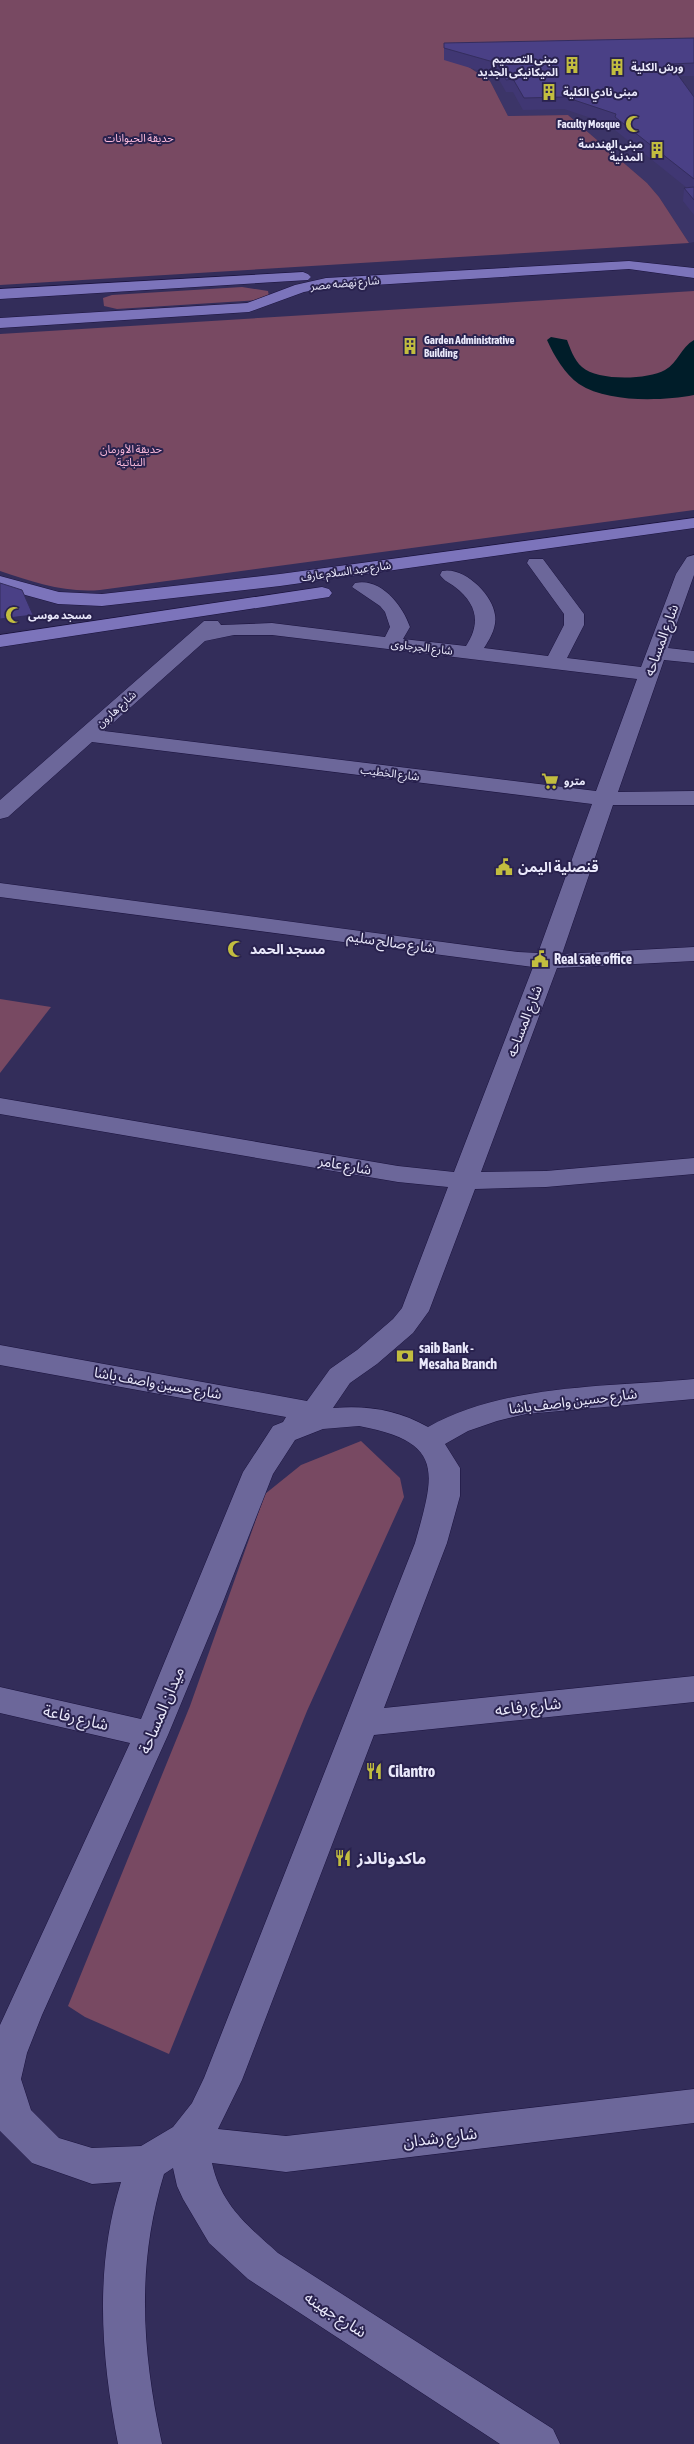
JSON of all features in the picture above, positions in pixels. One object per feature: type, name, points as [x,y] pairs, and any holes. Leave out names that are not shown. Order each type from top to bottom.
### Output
[{"type":"main road","name":"شارع نهضه مصر","points":[[0,294],[674,255]]},
{"type":"main road","name":"شارع نهضه مصر","points":[[0,323],[249,307],[287,292],[326,283],[628,265],[694,273]]},
{"type":"main road","points":[[169,285],[194,296],[195,301],[193,305],[179,312]]},
{"type":"main road","name":"شارع عبد السلام عارف","points":[[0,582],[46,596],[87,601],[219,588],[694,523]]},
{"type":"main road","name":"شارع عبد السلام عارف","points":[[0,641],[565,559]]},
{"type":"main road","points":[[219,588],[234,606]]},
{"type":"street","name":"شارع المساحه","points":[[284,1433],[315,1412],[340,1376],[367,1357],[403,1326],[415,1310],[547,961],[685,574],[694,561]]},
{"type":"street","points":[[536,563],[574,614],[574,625],[554,662]]},
{"type":"street","points":[[449,575],[469,587],[482,603],[486,620],[485,630],[471,653]]},
{"type":"street","points":[[362,587],[386,599],[398,618],[400,627],[391,643]]},
{"type":"street","name":"شارع هارون","points":[[0,812],[234,606]]},
{"type":"street","name":"شارع الجرجاوى","points":[[197,637],[210,632],[251,628],[554,662],[652,664],[694,657]]},
{"type":"street","name":"شارع الخطيب","points":[[87,735],[605,799],[694,798]]},
{"type":"street","name":"شارع صالح سليم","points":[[0,890],[518,959],[547,961],[694,954]]},
{"type":"street","name":"شارع عامر","points":[[0,1106],[398,1174],[463,1182],[514,1181],[694,1166]]},
{"type":"street","name":"شارع حسين واصف باشا","points":[[0,1355],[315,1412]]},
{"type":"street","name":"شارع حسين واصف باشا","points":[[428,1440],[474,1418],[526,1404],[694,1389]]},
{"type":"street","name":"ميدان المساحة","points":[[358,1416],[397,1423],[428,1440],[445,1468],[444,1496],[432,1543],[223,2080],[206,2115],[187,2139],[147,2163],[92,2166],[46,2150],[14,2119],[1,2081],[8,2053],[23,2015],[151,1735],[205,1607],[258,1472],[284,1433],[319,1419],[358,1416]]},
{"type":"street","name":"شارع رفاعه","points":[[362,1723],[694,1689]]},
{"type":"street","name":"شارع رفاعة","points":[[0,1700],[151,1735]]},
{"type":"street","name":"شارع رشدان","points":[[187,2139],[219,2147],[252,2152],[294,2153],[694,2106]]},
{"type":"street","name":"شارع جهينه","points":[[187,2139],[197,2186],[223,2230],[263,2266],[538,2444]]},
{"type":"street","points":[[140,2444],[129,2393],[122,2313],[128,2235],[147,2163]]},
{"type":"shaded area","points":[[694,47],[694,242],[689,243],[659,197],[647,183],[568,115],[508,116],[490,81],[452,56]]},
{"type":"green space","name":"حديقة الحيوانات","points":[[0,0],[694,0],[694,47],[452,56],[490,81],[508,116],[568,115],[647,183],[659,197],[689,243],[0,285]]},
{"type":"green space","points":[[242,287],[268,291],[269,296],[259,300],[117,309],[104,306],[103,298],[112,295]]},
{"type":"green space","name":"حديقة الأورمان النباتية","points":[[694,291],[694,510],[100,590],[62,588],[37,583],[0,571],[0,334]]},
{"type":"green space","points":[[0,999],[51,1007],[0,1073]]},
{"type":"green space","points":[[361,1441],[400,1478],[404,1497],[307,1711],[169,2054],[85,2017],[68,2006],[190,1706],[265,1494],[301,1465]]},
{"type":"water","points":[[551,337],[567,340],[577,361],[589,372],[622,378],[647,376],[665,370],[694,340],[694,395],[635,399],[605,395],[591,390],[579,384],[565,370],[547,340]]},
{"type":"building","points":[[694,38],[694,63],[670,64],[694,97],[694,179],[615,117],[616,114],[565,97],[524,98],[513,79],[506,80],[497,63],[444,48],[444,43]]},
{"type":"building","points":[[694,187],[694,200],[684,188]]},
{"type":"building","points":[[0,583],[22,590],[33,615],[0,619]]},
{"type":"place","name":"مبنى التصميم الميكانيكى الجديد","points":[[572,65]]},
{"type":"place","name":"ورش الكلية","points":[[617,67]]},
{"type":"place","name":"مبنى نادي الكلية","points":[[549,92]]},
{"type":"place","name":"Faculty Mosque","points":[[634,124]]},
{"type":"place","name":"مبنى الهندسة المدنية","points":[[657,150]]},
{"type":"place","name":"Garden Administrative Building","points":[[410,346]]},
{"type":"place","name":"مسجد موسى","points":[[14,615]]},
{"type":"place","name":"مترو","points":[[550,781]]},
{"type":"place","name":"قنصلية اليمن","points":[[504,867]]},
{"type":"place","name":"مسجد الحمد","points":[[236,949]]},
{"type":"place","name":"Real sate office","points":[[540,959]]},
{"type":"place","name":"saib Bank - Mesaha Branch","points":[[405,1356]]},
{"type":"place","name":"Cilantro","points":[[374,1771]]},
{"type":"place","name":"ماكدونالدز","points":[[343,1858]]}]
